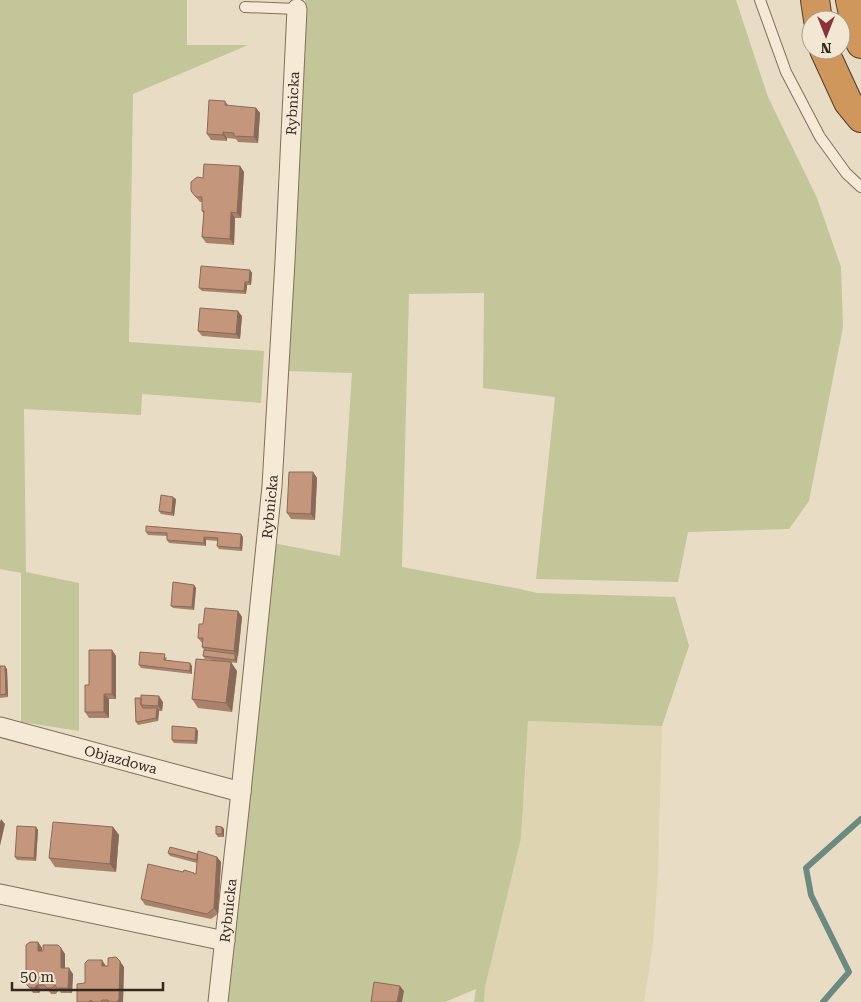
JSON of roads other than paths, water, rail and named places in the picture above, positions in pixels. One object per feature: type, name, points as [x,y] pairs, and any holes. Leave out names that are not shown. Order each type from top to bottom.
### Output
[{"type":"highway","points":[[850,0],[861,44]]},
{"type":"highway","points":[[829,60],[848,102],[861,118]]},
{"type":"street","name":"Rybnicka","points":[[218,1002],[272,486],[286,261],[297,10]]},
{"type":"street","name":"Objazdowa","points":[[0,727],[241,792]]},
{"type":"street","points":[[0,894],[225,941]]},
{"type":"lane","points":[[760,0],[786,72],[820,137],[846,173],[861,187]]},
{"type":"lane","points":[[245,7],[297,10]]},
{"type":"waterway","points":[[823,1002],[849,972],[811,895],[806,868],[861,819]]}]
